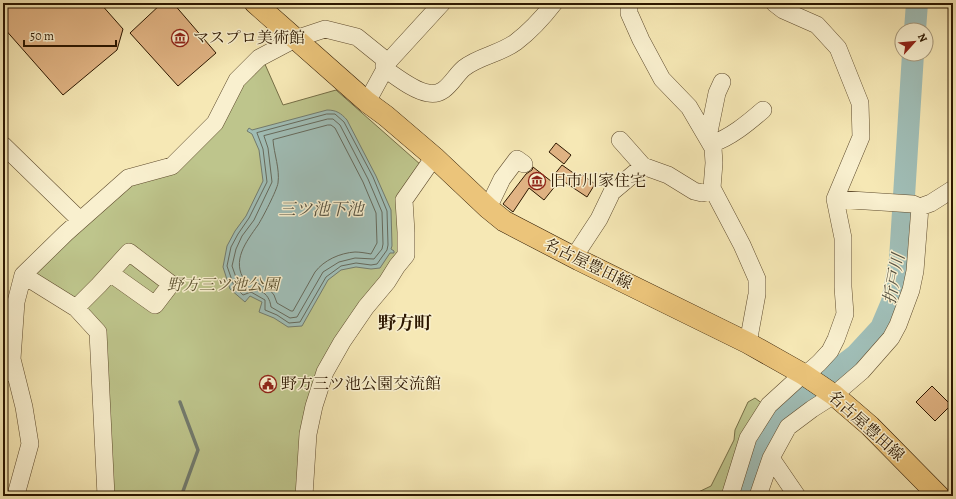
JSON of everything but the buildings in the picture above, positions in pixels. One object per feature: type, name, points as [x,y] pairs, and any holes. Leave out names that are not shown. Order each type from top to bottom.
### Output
[{"type":"main road","name":"名古屋豊田線","points":[[255,3],[367,102],[386,116],[434,157],[488,208],[504,221],[748,343],[805,375],[831,393],[870,426],[938,496]]},
{"type":"street","points":[[367,102],[387,66],[442,3]]},
{"type":"street","points":[[17,496],[17,491],[30,444],[24,407],[12,358],[16,302],[23,275],[80,220],[128,178],[172,166],[215,123],[237,80],[259,58],[295,39],[325,29],[357,37],[387,66],[414,88],[428,94],[436,93],[447,88],[464,68],[478,59],[516,42],[548,12],[554,3]]},
{"type":"street","points":[[629,3],[629,13],[641,40],[662,79],[689,107],[713,148],[713,191],[742,245],[757,279],[757,294],[748,343]]},
{"type":"street","points":[[730,496],[748,438],[769,404],[811,370],[830,352],[836,339],[845,314],[843,287],[843,238],[835,199],[861,137],[860,103],[838,48],[817,25],[783,10],[774,3]]},
{"type":"street","points":[[708,140],[717,94],[722,82]]},
{"type":"street","points":[[708,140],[719,142],[763,110]]},
{"type":"street","points":[[620,140],[643,166],[668,175],[694,191],[702,193],[713,191]]},
{"type":"street","points":[[3,145],[80,220]]},
{"type":"street","points":[[304,496],[308,434],[314,406],[325,372],[342,342],[366,307],[387,282],[406,255],[404,200],[434,157]]},
{"type":"street","points":[[488,208],[502,179],[517,159],[524,164]]},
{"type":"street","points":[[574,257],[599,220],[612,192],[643,166]]},
{"type":"street","points":[[835,199],[910,205],[931,203],[953,189]]},
{"type":"street","points":[[758,496],[771,458],[788,427],[862,371],[891,338],[898,326],[911,290],[915,271],[910,205]]},
{"type":"street","points":[[76,308],[110,273]]},
{"type":"street","points":[[23,275],[76,308],[98,332],[106,496]]},
{"type":"street","points":[[3,374],[12,358]]},
{"type":"street","points":[[771,458],[797,496]]},
{"type":"green space","name":"野方三ツ池公園","points":[[264,62],[283,105],[336,90],[421,165],[400,254],[336,340],[298,496],[111,496],[105,330],[33,275],[130,182],[175,168],[240,83]]},
{"type":"green space","points":[[755,398],[763,404],[726,496],[690,496],[711,486],[734,440],[735,430],[748,402]]},
{"type":"water","name":"三ツ池下池","points":[[327,110],[338,112],[347,120],[376,176],[391,210],[391,249],[394,253],[390,253],[380,268],[371,269],[356,267],[341,270],[328,280],[302,326],[288,327],[274,318],[259,312],[262,302],[250,296],[245,302],[230,289],[223,267],[227,246],[235,231],[246,216],[263,181],[259,150],[252,134],[247,131],[249,128],[252,130]]},
{"type":"waterway","name":"折戸川","points":[[916,22],[917,3]]},
{"type":"waterway","name":"折戸川","points":[[744,496],[763,440],[777,415],[856,355],[881,328],[892,302],[900,259],[912,62]]},
{"type":"waterway","points":[[180,402],[198,450],[182,494],[183,496]]},
{"type":"place","name":"マスプロ美術館","points":[[180,38]]},
{"type":"place","name":"旧市川家住宅","points":[[537,181]]},
{"type":"place","name":"野方三ツ池公園交流館","points":[[268,384]]},
{"type":"district","name":"野方町","points":[[405,323]]}]
